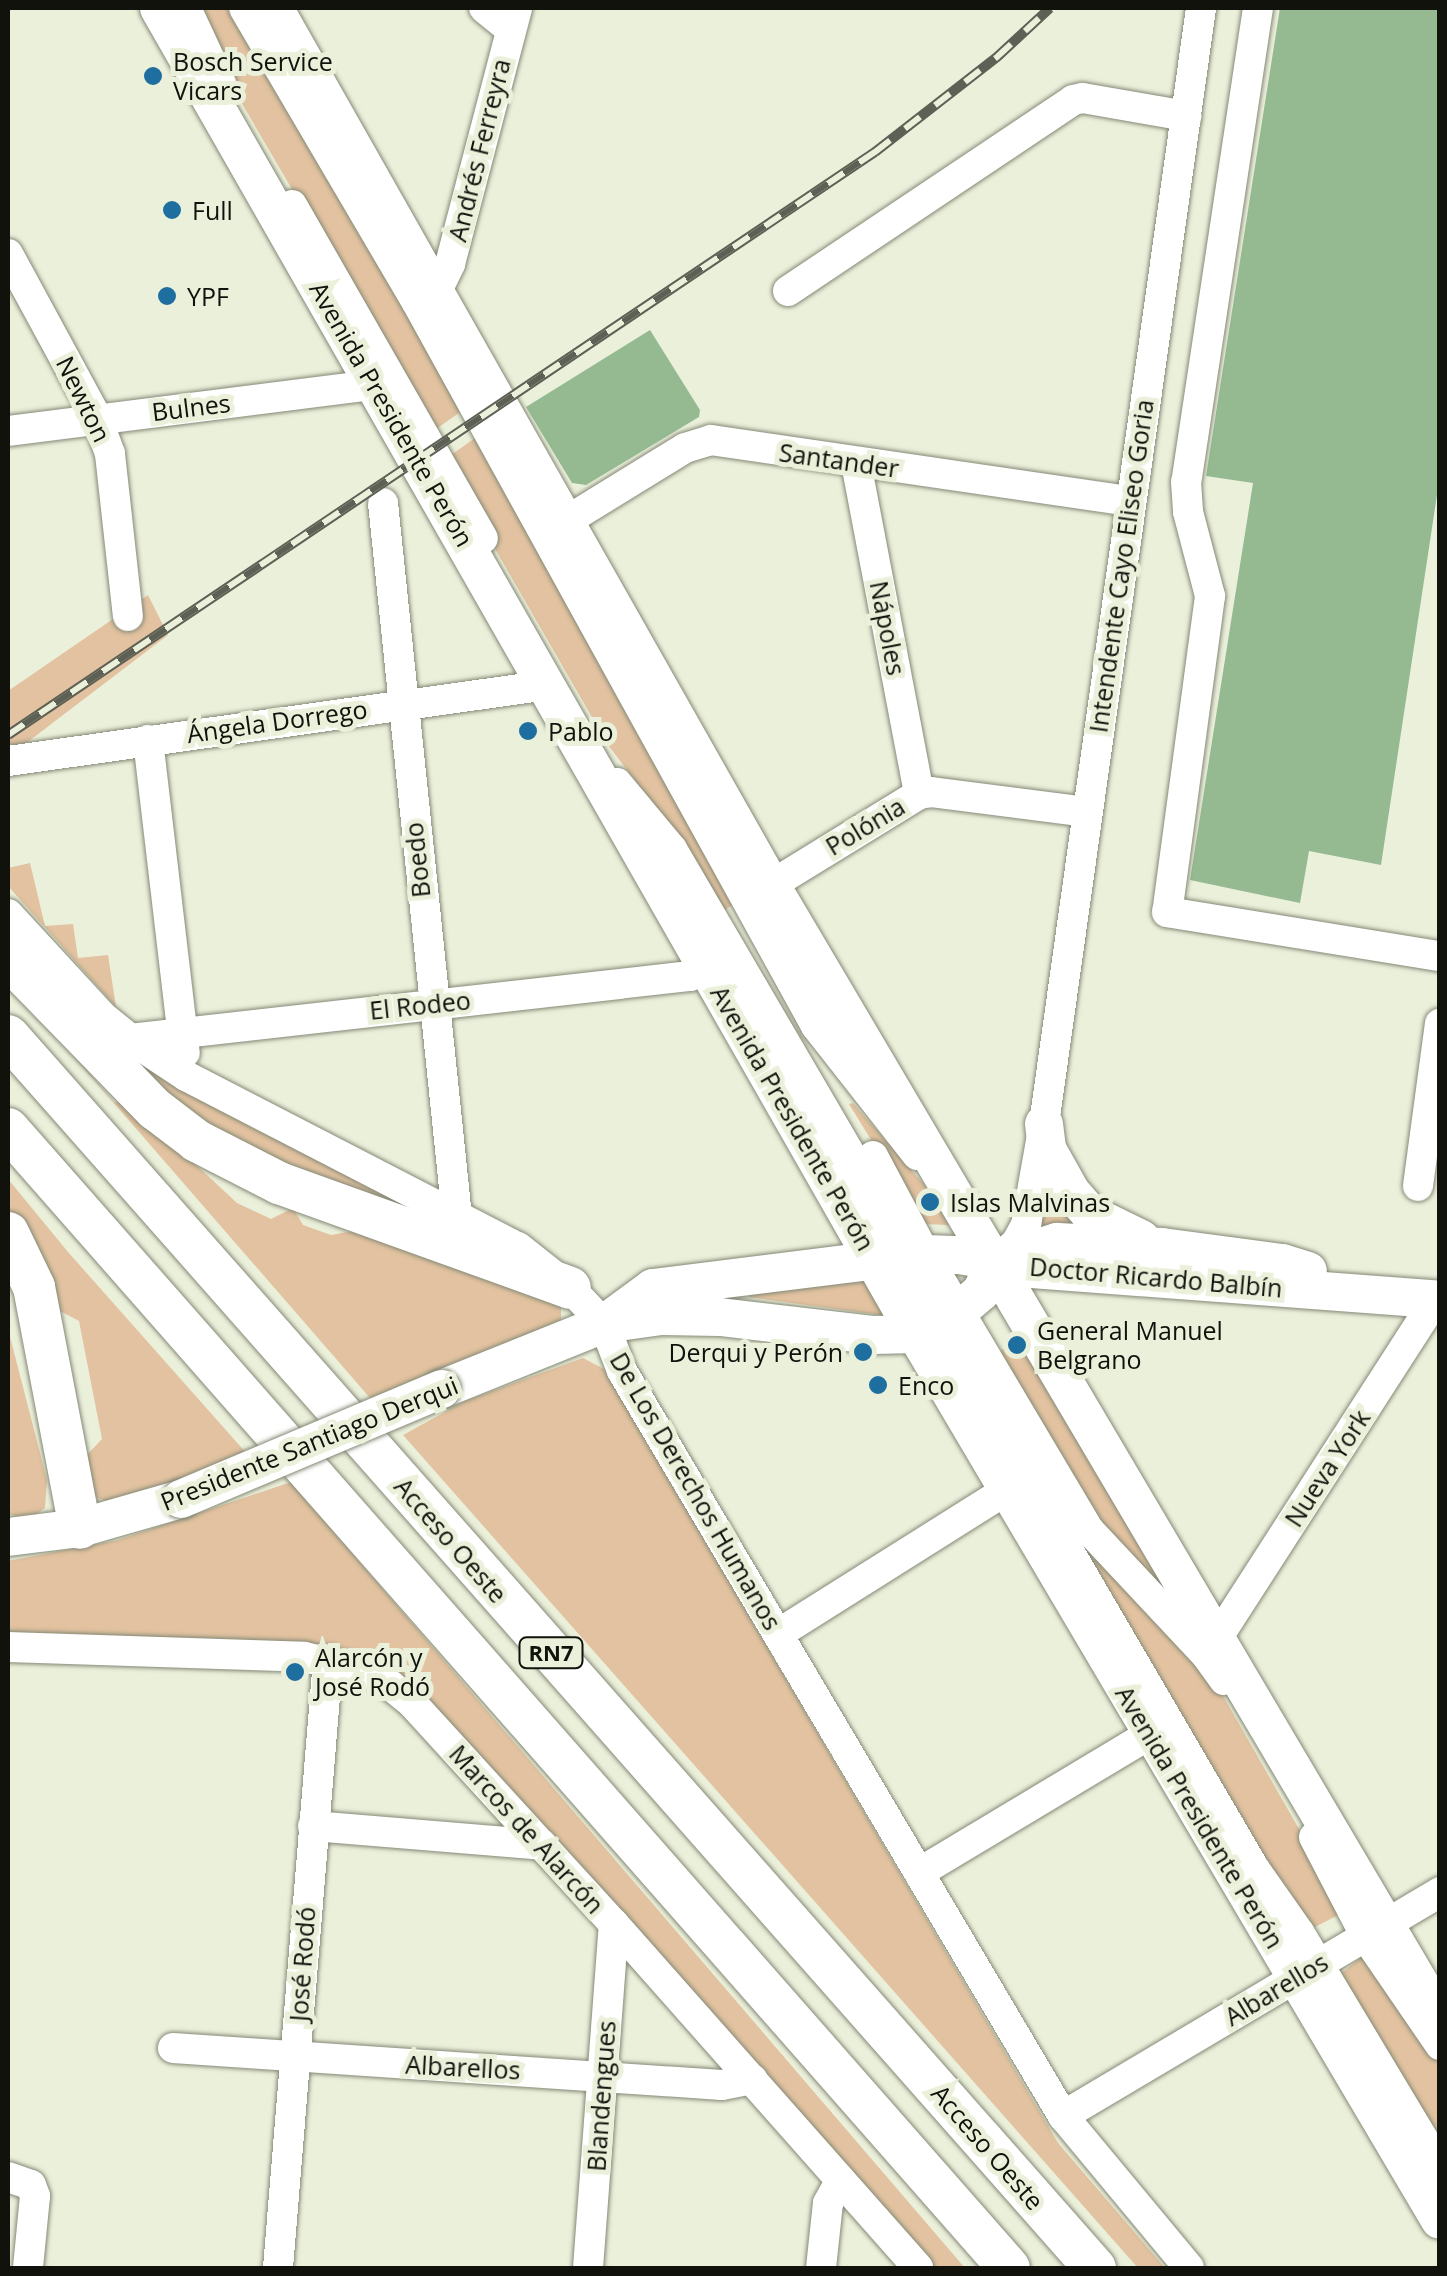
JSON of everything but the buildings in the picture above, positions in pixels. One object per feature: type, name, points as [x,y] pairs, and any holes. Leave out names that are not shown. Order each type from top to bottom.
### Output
[{"type":"highway","points":[[8,958],[155,1110],[211,1150],[279,1182],[570,1288]]},
{"type":"highway","name":"Acceso Oeste","points":[[8,1036],[1095,2268]]},
{"type":"highway","name":"RN7","points":[[8,1129],[1009,2268]]},
{"type":"highway","points":[[8,1234],[34,1287],[80,1528]]},
{"type":"main road","name":"Avenida Presidente Perón","points":[[159,8],[548,685],[899,1257],[937,1324],[1007,1490],[1150,1734],[1307,1972],[1440,2220]]},
{"type":"main road","points":[[274,8],[568,520],[760,892],[996,1261],[1218,1637],[1376,1931],[1440,2018]]},
{"type":"main road","points":[[1044,1124],[1056,1169],[1090,1214],[1162,1247]]},
{"type":"main road","points":[[937,1324],[981,1292],[996,1261],[1057,1242],[1162,1247],[1282,1263],[1391,1296]]},
{"type":"main road","name":"Doctor Ricardo Balbín","points":[[899,1257],[996,1261],[1032,1269],[1438,1300]]},
{"type":"main road","name":"Presidente Santiago Derqui","points":[[8,1537],[80,1528],[181,1498],[604,1324],[653,1288],[899,1257]]},
{"type":"main road","name":"Presidente Santiago Derqui","points":[[604,1324],[687,1315],[874,1335],[937,1324]]},
{"type":"street","points":[[186,8],[210,62],[402,392],[617,782],[684,912],[712,950]]},
{"type":"street","points":[[244,8],[416,301],[506,472],[760,892],[816,1026],[899,1257],[1254,1868],[1307,1972],[1440,2167]]},
{"type":"street","points":[[484,8],[514,18]]},
{"type":"street","name":"Intendente Cayo Eliseo Goria","points":[[996,1261],[1016,1243],[1026,1225],[1044,1124],[1202,8]]},
{"type":"street","points":[[1258,8],[1186,482],[1188,512],[1210,596],[1167,912],[1440,956]]},
{"type":"street","name":"Andrés Ferreyra","points":[[436,290],[450,264],[514,18]]},
{"type":"street","points":[[788,292],[1073,100],[1083,98],[1186,116]]},
{"type":"street","name":"Newton","points":[[8,254],[97,418],[110,454],[128,616]]},
{"type":"street","name":"Bulnes","points":[[8,431],[374,384]]},
{"type":"street","name":"Santander","points":[[568,520],[698,442],[1130,501]]},
{"type":"street","name":"Nápoles","points":[[856,463],[919,794]]},
{"type":"street","name":"Boedo","points":[[383,502],[400,703],[458,1217]]},
{"type":"street","name":"Ángela Dorrego","points":[[8,760],[548,685]]},
{"type":"street","points":[[148,740],[186,1076]]},
{"type":"street","name":"Polónia","points":[[712,950],[760,892],[919,794],[930,792],[1086,812]]},
{"type":"street","name":"De Los Derechos Humanos","points":[[8,914],[103,1017],[130,1039],[186,1076],[518,1247],[570,1288],[604,1324],[622,1371],[922,1871],[1063,2116],[1189,2268]]},
{"type":"street","name":"El Rodeo","points":[[130,1039],[690,976],[712,950]]},
{"type":"street","points":[[1418,1186],[1440,1023]]},
{"type":"street","points":[[816,1026],[873,1104],[956,1201]]},
{"type":"street","name":"Nueva York","points":[[1218,1637],[1438,1300]]},
{"type":"street","points":[[937,1324],[1089,1530],[1221,1675],[1440,2045]]},
{"type":"street","points":[[778,1634],[1007,1490]]},
{"type":"street","name":"Marcos de Alarcón","points":[[8,1647],[328,1660],[366,1671],[401,1694],[614,1924],[918,2268]]},
{"type":"street","name":"José Rodó","points":[[278,2268],[328,1660]]},
{"type":"street","points":[[922,1871],[1150,1734]]},
{"type":"street","points":[[472,1840],[490,1822],[497,1796]]},
{"type":"street","points":[[312,1826],[542,1845]]},
{"type":"street","name":"Albarellos","points":[[1063,2116],[1440,1892]]},
{"type":"street","name":"Blandengues","points":[[588,2268],[614,1924]]},
{"type":"street","name":"Albarellos","points":[[174,2048],[722,2085],[752,2079]]},
{"type":"street","points":[[8,2177],[32,2185],[35,2196],[28,2268]]},
{"type":"street","points":[[821,2268],[828,2203],[841,2180]]},
{"type":"shaded area","points":[[192,8],[239,8],[462,411],[433,431],[216,59]]},
{"type":"shaded area","points":[[475,438],[740,900],[717,915],[656,808],[608,745],[444,460]]},
{"type":"shaded area","points":[[148,595],[168,635],[8,757],[8,691]]},
{"type":"shaded area","points":[[30,863],[45,926],[73,924],[78,958],[108,955],[116,1007],[8,886],[8,868]]},
{"type":"shaded area","points":[[8,981],[114,1102],[132,1105],[237,1203],[271,1219],[293,1208],[303,1225],[331,1235],[363,1229],[561,1304],[561,1320],[435,1374],[377,1406]]},
{"type":"shaded area","points":[[88,1019],[160,1074],[251,1127],[472,1233],[317,1179],[185,1114]]},
{"type":"shaded area","points":[[853,1103],[934,1196],[949,1225],[923,1224],[849,1104]]},
{"type":"shaded area","points":[[8,1179],[248,1455],[114,1504],[92,1496],[86,1456],[102,1439],[79,1321],[58,1310],[36,1247],[8,1209]]},
{"type":"shaded area","points":[[1044,1186],[1053,1186],[1103,1236],[1037,1229]]},
{"type":"shaded area","points":[[865,1281],[888,1316],[748,1297],[751,1294]]},
{"type":"shaded area","points":[[8,1329],[47,1480],[45,1508],[29,1519],[8,1514]]},
{"type":"shaded area","points":[[1018,1339],[1216,1654],[1071,1489],[997,1353]]},
{"type":"shaded area","points":[[583,1358],[604,1369],[1058,2143],[1165,2268],[1138,2268],[403,1435],[465,1401]]},
{"type":"shaded area","points":[[291,1482],[965,2268],[931,2268],[384,1669],[8,1639],[8,1561],[118,1540]]},
{"type":"shaded area","points":[[1103,1558],[1215,1682],[1346,1911],[1311,1929],[1253,1847],[1086,1561]]},
{"type":"shaded area","points":[[1364,1955],[1439,2055],[1439,2135],[1338,1976]]},
{"type":"railway","points":[[8,735],[875,152],[997,57],[1050,8]]},
{"type":"place","name":"Bosch Service Vicars","points":[[153,76]]},
{"type":"place","name":"Full","points":[[172,210]]},
{"type":"place","name":"YPF","points":[[167,296]]},
{"type":"place","name":"Pablo","points":[[528,731]]},
{"type":"place","name":"Islas Malvinas","points":[[930,1202]]},
{"type":"place","name":"General Manuel Belgrano","points":[[1017,1345]]},
{"type":"place","name":"Derqui y Perón","points":[[863,1352]]},
{"type":"place","name":"Enco","points":[[878,1385]]},
{"type":"place","name":"Alarcón y José Rodó","points":[[295,1672]]}]
